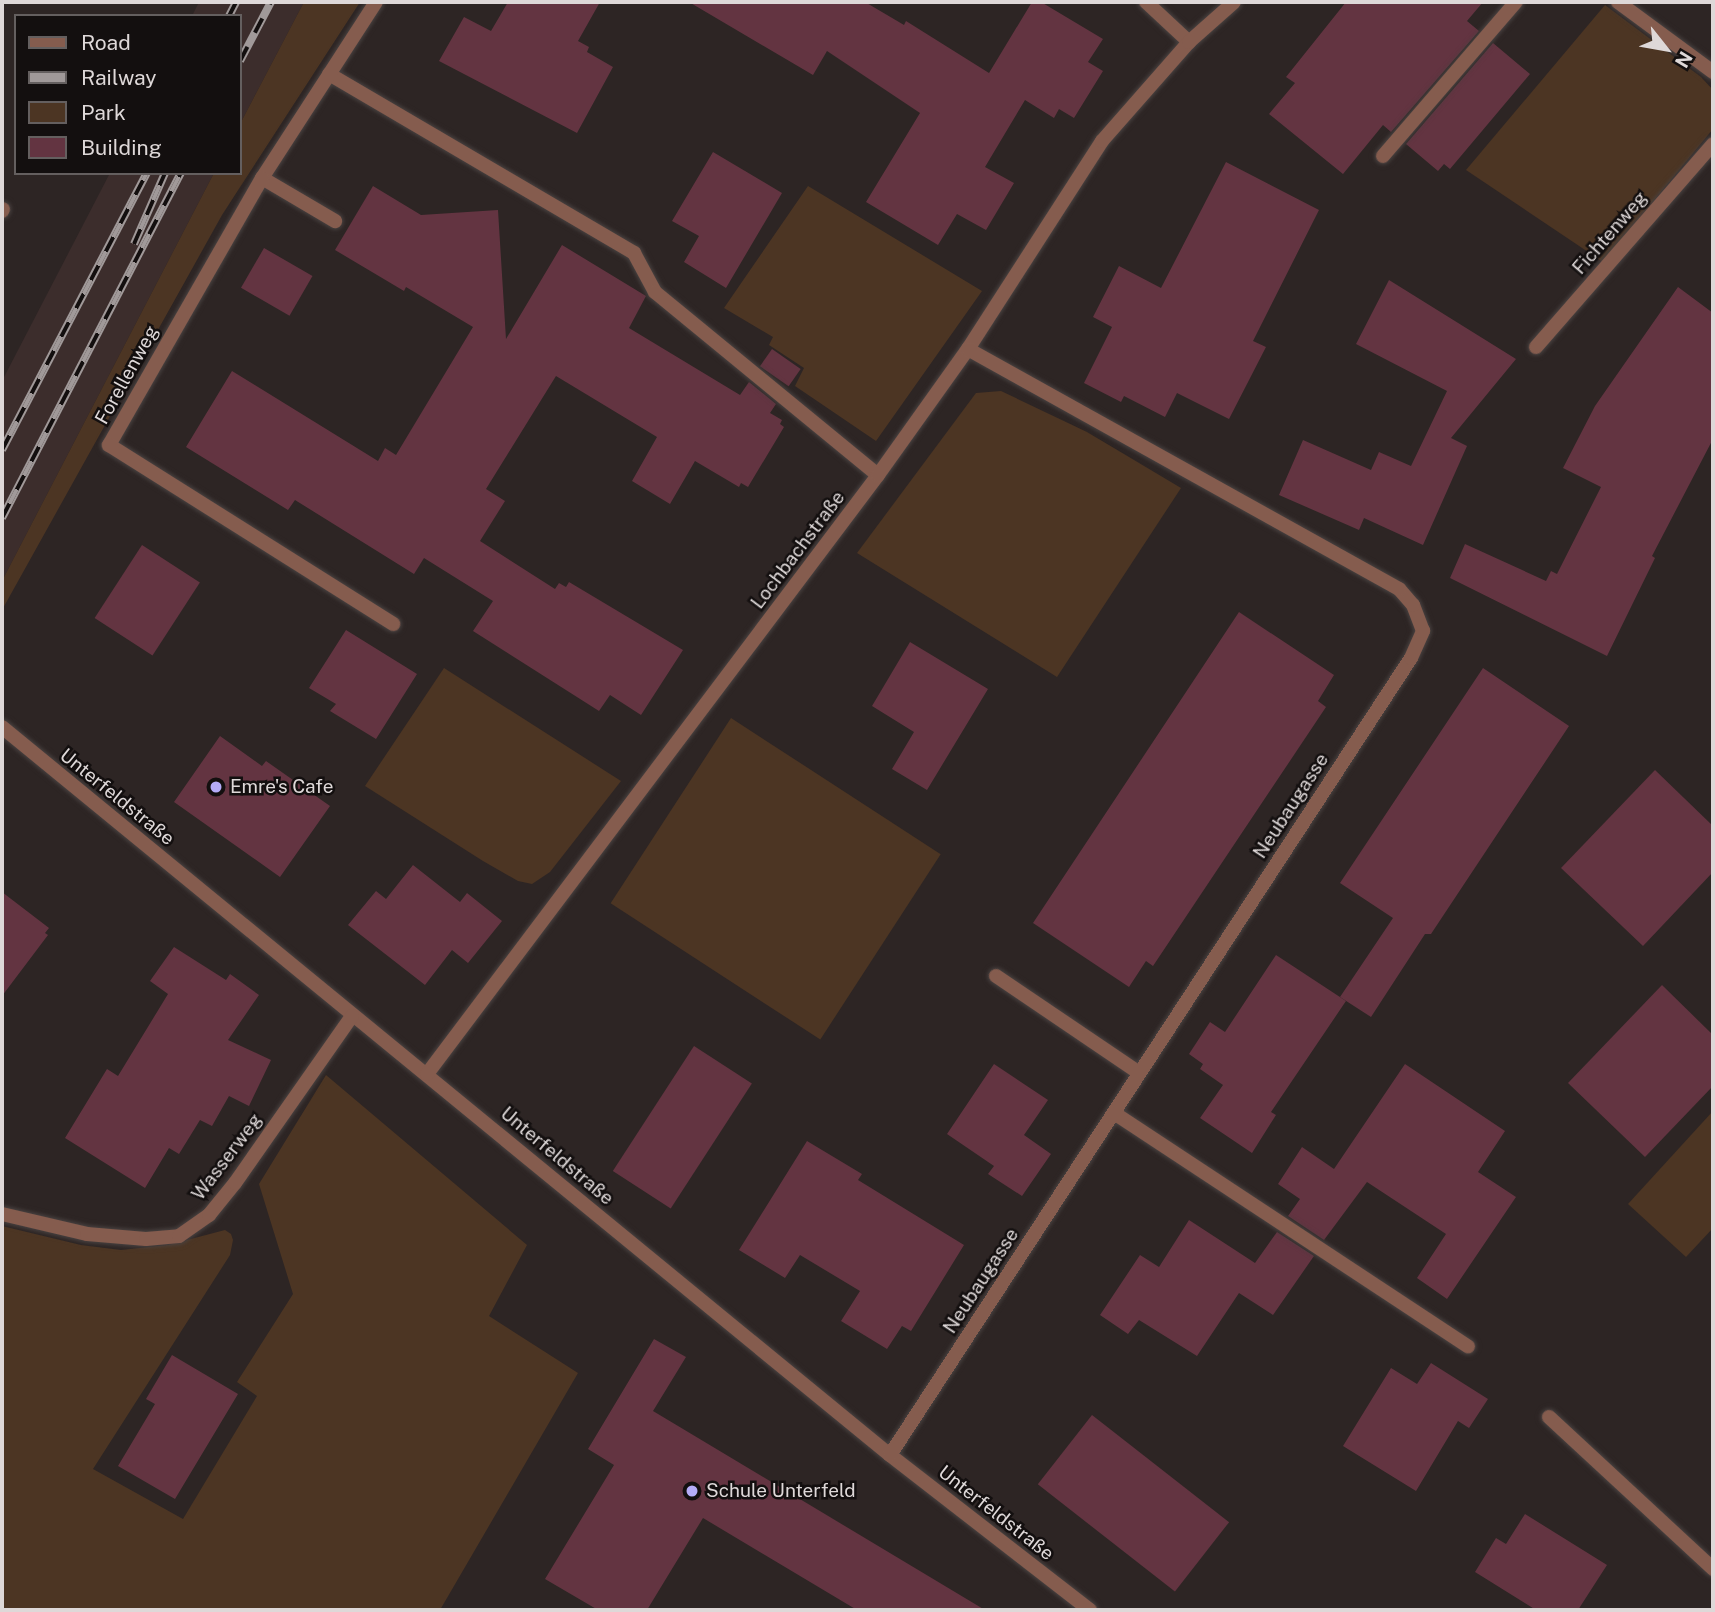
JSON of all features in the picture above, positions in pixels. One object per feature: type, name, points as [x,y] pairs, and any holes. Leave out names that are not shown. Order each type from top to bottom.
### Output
[{"type":"street","name":"Forellenweg","points":[[376,2],[262,178],[110,445],[393,624]]},
{"type":"street","points":[[1146,2],[1189,42]]},
{"type":"street","name":"Lochbachstraße","points":[[427,1074],[878,475],[968,349],[1102,141],[1189,42],[1234,2]]},
{"type":"street","points":[[1382,156],[1516,2]]},
{"type":"street","points":[[1618,2],[1713,72]]},
{"type":"street","points":[[329,74],[634,253],[655,292],[878,475]]},
{"type":"street","name":"Fichtenweg","points":[[1536,347],[1713,144]]},
{"type":"street","points":[[262,178],[335,221]]},
{"type":"street","name":"Neubaugasse","points":[[890,1455],[1411,658],[1423,631],[1412,605],[1399,589],[968,349]]},
{"type":"street","name":"Unterfeldstraße","points":[[2,727],[890,1455],[1090,1610]]},
{"type":"street","points":[[996,976],[1139,1073]]},
{"type":"street","name":"Wasserweg","points":[[2,1214],[87,1234],[146,1239],[179,1236],[209,1215],[235,1183],[352,1016]]},
{"type":"street","points":[[1114,1113],[1468,1346]]},
{"type":"street","points":[[1549,1417],[1713,1569]]},
{"type":"shaded area","points":[[199,2],[304,2],[242,120],[242,14],[193,14]]},
{"type":"shaded area","points":[[109,175],[213,175],[2,581],[2,381]]},
{"type":"green space","points":[[304,2],[360,2],[222,215],[2,610],[2,581],[213,175],[242,175],[242,120]]},
{"type":"green space","points":[[1605,5],[1701,77],[1713,90],[1713,129],[1603,262],[1466,170]]},
{"type":"green space","points":[[808,186],[982,291],[876,441],[795,386],[804,368],[769,345],[773,337],[724,308]]},
{"type":"green space","points":[[1001,391],[1087,432],[1181,488],[1057,677],[857,553],[976,393]]},
{"type":"green space","points":[[444,668],[621,781],[550,872],[532,884],[518,881],[483,861],[365,786]]},
{"type":"green space","points":[[731,718],[941,854],[820,1040],[611,903]]},
{"type":"green space","points":[[326,1075],[527,1245],[489,1316],[578,1373],[440,1610],[2,1610],[2,1226],[81,1245],[121,1250],[168,1245],[225,1230],[231,1234],[233,1240],[230,1255],[93,1469],[183,1519],[257,1396],[237,1382],[293,1294],[259,1184]]},
{"type":"green space","points":[[1713,1111],[1713,1228],[1686,1257],[1628,1204]]},
{"type":"building","points":[[508,2],[600,2],[578,41],[589,47],[587,52],[613,67],[577,133],[439,61],[464,17],[491,31]]},
{"type":"building","points":[[689,2],[865,2],[904,25],[906,21],[989,73],[1032,2],[1041,2],[1103,39],[1088,62],[1103,71],[1074,118],[1059,109],[1054,118],[1025,100],[985,167],[1014,183],[986,230],[957,214],[938,245],[866,202],[920,113],[827,51],[813,75]]},
{"type":"building","points":[[1346,2],[1483,2],[1467,21],[1479,31],[1391,132],[1383,125],[1343,174],[1269,114],[1295,83],[1286,77]]},
{"type":"building","points":[[1493,43],[1530,74],[1450,169],[1444,164],[1438,171],[1406,144]]},
{"type":"building","points":[[713,152],[782,193],[726,288],[684,262],[699,236],[672,221]]},
{"type":"building","points":[[1226,162],[1319,210],[1253,341],[1266,347],[1229,419],[1177,393],[1165,417],[1124,396],[1121,402],[1084,383],[1112,327],[1093,317],[1119,266],[1161,288]]},
{"type":"building","points":[[373,186],[421,215],[498,210],[506,339],[562,245],[646,296],[629,328],[740,395],[749,382],[776,404],[770,413],[782,420],[780,424],[784,427],[748,487],[741,483],[739,487],[695,461],[670,504],[632,481],[657,437],[556,376],[486,489],[505,501],[480,541],[555,589],[559,583],[566,587],[569,582],[683,650],[641,715],[610,695],[599,711],[473,631],[493,601],[424,558],[414,574],[295,500],[288,510],[186,447],[232,371],[378,461],[385,448],[396,455],[473,327],[406,287],[404,291],[335,250]]},
{"type":"building","points":[[264,248],[312,276],[289,316],[241,288]]},
{"type":"building","points":[[1389,280],[1516,359],[1451,438],[1467,446],[1423,545],[1364,518],[1359,530],[1279,495],[1303,440],[1371,470],[1379,452],[1411,466],[1447,391],[1356,344]]},
{"type":"building","points":[[1678,287],[1713,313],[1713,439],[1652,556],[1655,558],[1607,656],[1450,578],[1465,544],[1546,581],[1551,571],[1557,574],[1601,487],[1563,468],[1595,406]]},
{"type":"building","points":[[772,349],[801,369],[789,386],[760,366]]},
{"type":"building","points":[[142,545],[200,583],[152,656],[95,618]]},
{"type":"building","points":[[1239,612],[1334,675],[1318,701],[1326,707],[1153,966],[1146,961],[1129,987],[1033,923]]},
{"type":"building","points":[[346,630],[417,674],[376,739],[330,711],[336,704],[309,688]]},
{"type":"building","points":[[910,642],[988,689],[927,790],[892,769],[914,732],[872,706]]},
{"type":"building","points":[[1483,668],[1569,726],[1431,934],[1425,934],[1371,1017],[1340,997],[1393,918],[1340,883]]},
{"type":"building","points":[[220,736],[262,766],[266,761],[330,806],[280,877],[174,802]]},
{"type":"building","points":[[1655,770],[1713,826],[1713,872],[1643,946],[1561,868]]},
{"type":"building","points":[[413,865],[460,902],[467,893],[502,921],[468,963],[452,950],[425,985],[348,925],[376,891],[386,899]]},
{"type":"building","points":[[2,892],[49,928],[45,933],[48,935],[2,996]]},
{"type":"building","points":[[174,947],[226,980],[230,974],[259,995],[228,1040],[271,1060],[249,1106],[229,1096],[212,1126],[200,1120],[179,1154],[169,1148],[145,1188],[65,1138],[107,1069],[118,1076],[168,994],[150,981]]},
{"type":"building","points":[[1276,955],[1346,1001],[1271,1112],[1276,1115],[1252,1153],[1200,1118],[1223,1085],[1200,1069],[1203,1064],[1189,1054],[1210,1022],[1225,1032]]},
{"type":"building","points":[[1662,985],[1713,1035],[1713,1086],[1645,1157],[1568,1083]]},
{"type":"building","points":[[694,1046],[752,1084],[671,1209],[613,1171]]},
{"type":"building","points":[[994,1064],[1048,1100],[1024,1135],[1051,1154],[1022,1196],[988,1174],[994,1166],[947,1134]]},
{"type":"building","points":[[1405,1064],[1505,1131],[1478,1172],[1516,1197],[1447,1299],[1417,1278],[1446,1234],[1367,1182],[1324,1240],[1288,1216],[1300,1199],[1278,1184],[1302,1147],[1334,1169]]},
{"type":"building","points":[[807,1141],[862,1174],[858,1180],[964,1245],[911,1331],[902,1326],[887,1349],[841,1321],[860,1291],[800,1255],[785,1278],[739,1250]]},
{"type":"building","points":[[1189,1220],[1255,1263],[1277,1232],[1314,1256],[1273,1315],[1239,1293],[1197,1356],[1139,1320],[1128,1334],[1100,1315],[1140,1255],[1159,1267]]},
{"type":"building","name":"Schule Unterfeld","points":[[654,1339],[686,1357],[653,1411],[985,1610],[857,1610],[703,1518],[647,1610],[598,1610],[545,1579],[614,1465],[588,1449]]},
{"type":"building","points":[[172,1355],[238,1394],[175,1499],[118,1466],[155,1404],[146,1399]]},
{"type":"building","points":[[1431,1363],[1488,1399],[1469,1428],[1458,1421],[1416,1491],[1343,1446],[1391,1368],[1417,1384]]},
{"type":"building","points":[[1092,1415],[1229,1522],[1175,1591],[1038,1484]]},
{"type":"building","points":[[1525,1514],[1607,1565],[1578,1610],[1536,1610],[1475,1572],[1496,1538],[1506,1544]]},
{"type":"railway","points":[[230,14],[236,2]]},
{"type":"railway","points":[[242,57],[271,2]]},
{"type":"railway","points":[[2,450],[146,175]]},
{"type":"railway","points":[[134,244],[164,175]]},
{"type":"railway","points":[[2,518],[180,175]]},
{"type":"place","name":"Emre's Cafe","points":[[216,787]]},
{"type":"place","name":"Schule Unterfeld","points":[[692,1491]]}]
